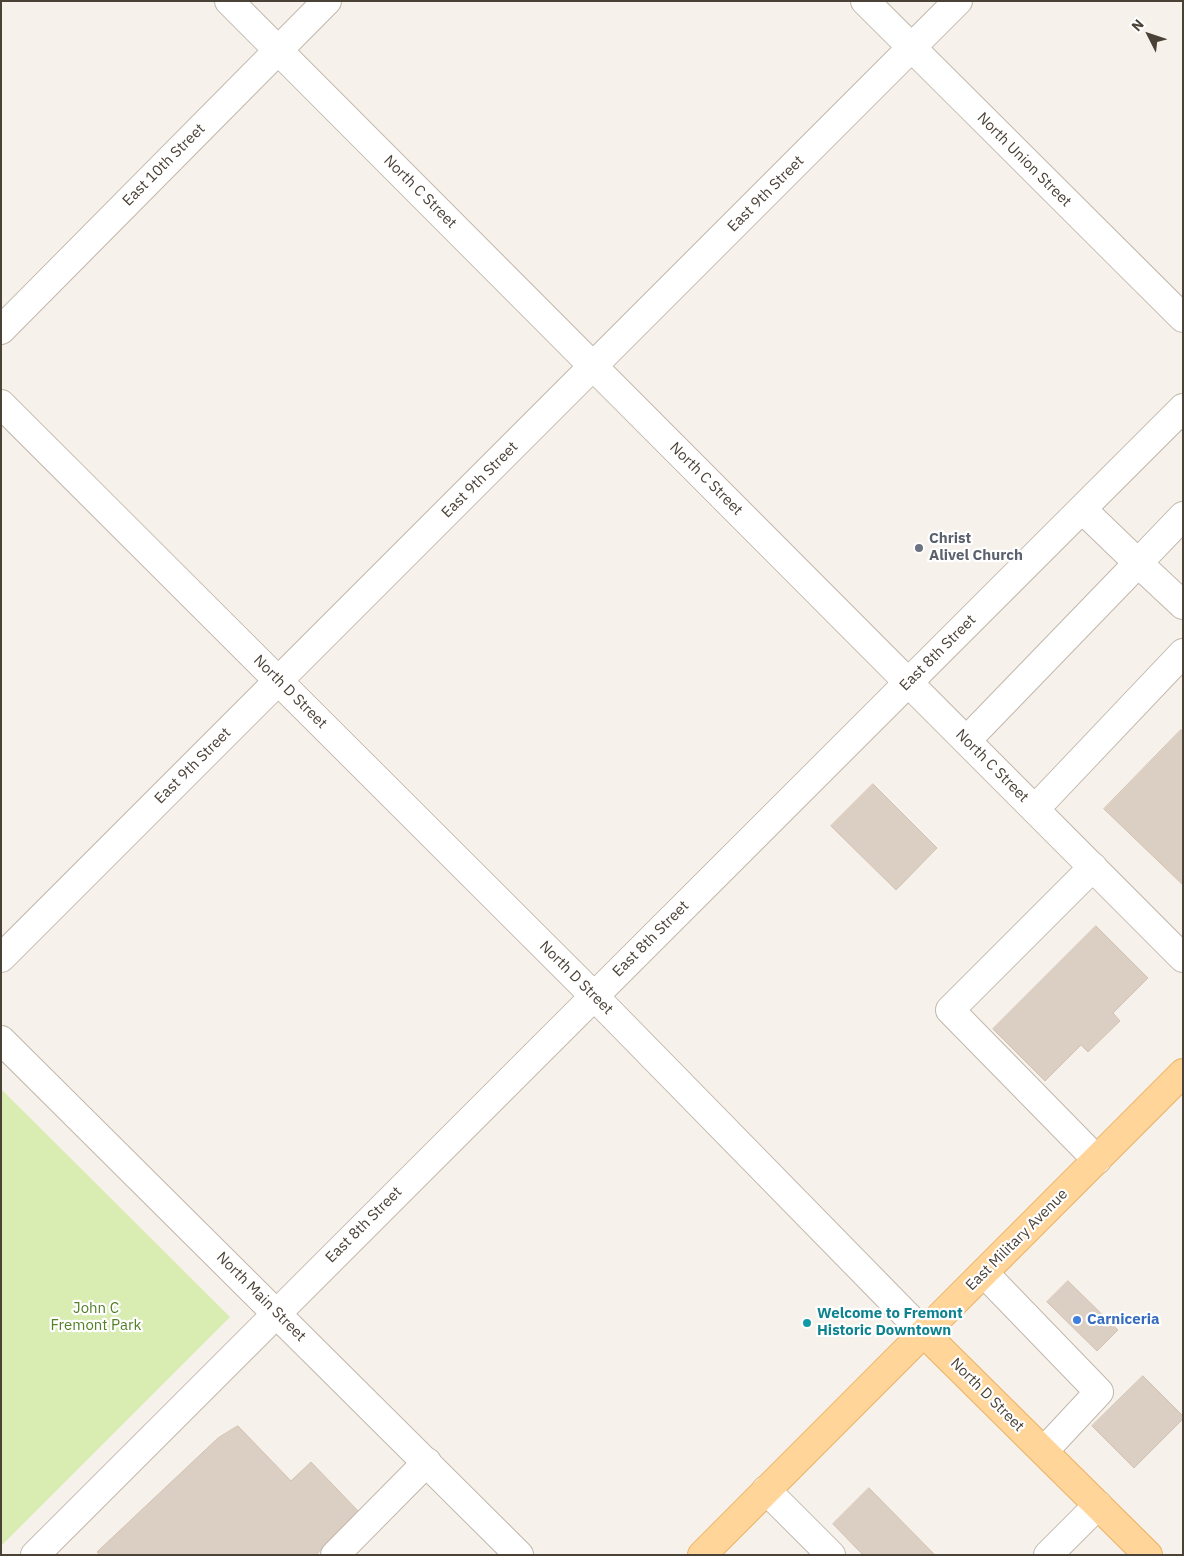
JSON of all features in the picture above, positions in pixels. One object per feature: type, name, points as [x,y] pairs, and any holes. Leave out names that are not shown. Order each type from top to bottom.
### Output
[{"type":"main road","name":"East Military Avenue","points":[[702,1555],[1183,1073]]},
{"type":"main road","name":"North D Street","points":[[924,1333],[1148,1555]]},
{"type":"street","name":"North C Street","points":[[229,1],[1183,958]]},
{"type":"street","name":"East 10th Street","points":[[1,330],[328,1]]},
{"type":"street","name":"North Union Street","points":[[865,1],[1183,318]]},
{"type":"street","name":"East 9th Street","points":[[1,958],[958,1]]},
{"type":"street","name":"North D Street","points":[[1,404],[594,996],[924,1333]]},
{"type":"street","name":"East 8th Street","points":[[35,1555],[1183,408]]},
{"type":"street","points":[[1082,509],[1183,605]]},
{"type":"street","points":[[967,740],[1183,516]]},
{"type":"street","points":[[1035,809],[1183,652]]},
{"type":"street","points":[[1093,867],[950,1010],[1096,1160]]},
{"type":"street","name":"North Main Street","points":[[1,1040],[520,1555]]},
{"type":"street","points":[[984,1273],[1099,1392],[1044,1451]]},
{"type":"street","points":[[335,1555],[427,1462]]},
{"type":"street","points":[[766,1490],[831,1555]]},
{"type":"street","points":[[1048,1555],[1098,1505]]},
{"type":"green space","name":"John C Fremont Park","points":[[1,1089],[230,1317],[1,1546]]},
{"type":"building","points":[[1181,730],[1183,732],[1183,885],[1104,809]]},
{"type":"building","points":[[873,784],[937,848],[896,890],[831,826]]},
{"type":"building","points":[[1096,926],[1148,978],[1113,1013],[1120,1021],[1088,1052],[1081,1045],[1045,1081],[993,1029]]},
{"type":"building","points":[[1068,1281],[1118,1330],[1097,1351],[1047,1302]]},
{"type":"building","points":[[1143,1376],[1183,1416],[1183,1419],[1134,1468],[1092,1426]]},
{"type":"building","points":[[238,1426],[291,1481],[311,1462],[360,1513],[316,1555],[100,1555],[97,1552],[218,1438]]},
{"type":"building","points":[[869,1488],[935,1555],[863,1555],[833,1524]]},
{"type":"place","name":"Christ Alivel Church","points":[[919,548]]},
{"type":"place","name":"Carniceria","points":[[1077,1320]]},
{"type":"place","name":"Welcome to Fremont Historic Downtown","points":[[807,1323]]}]
